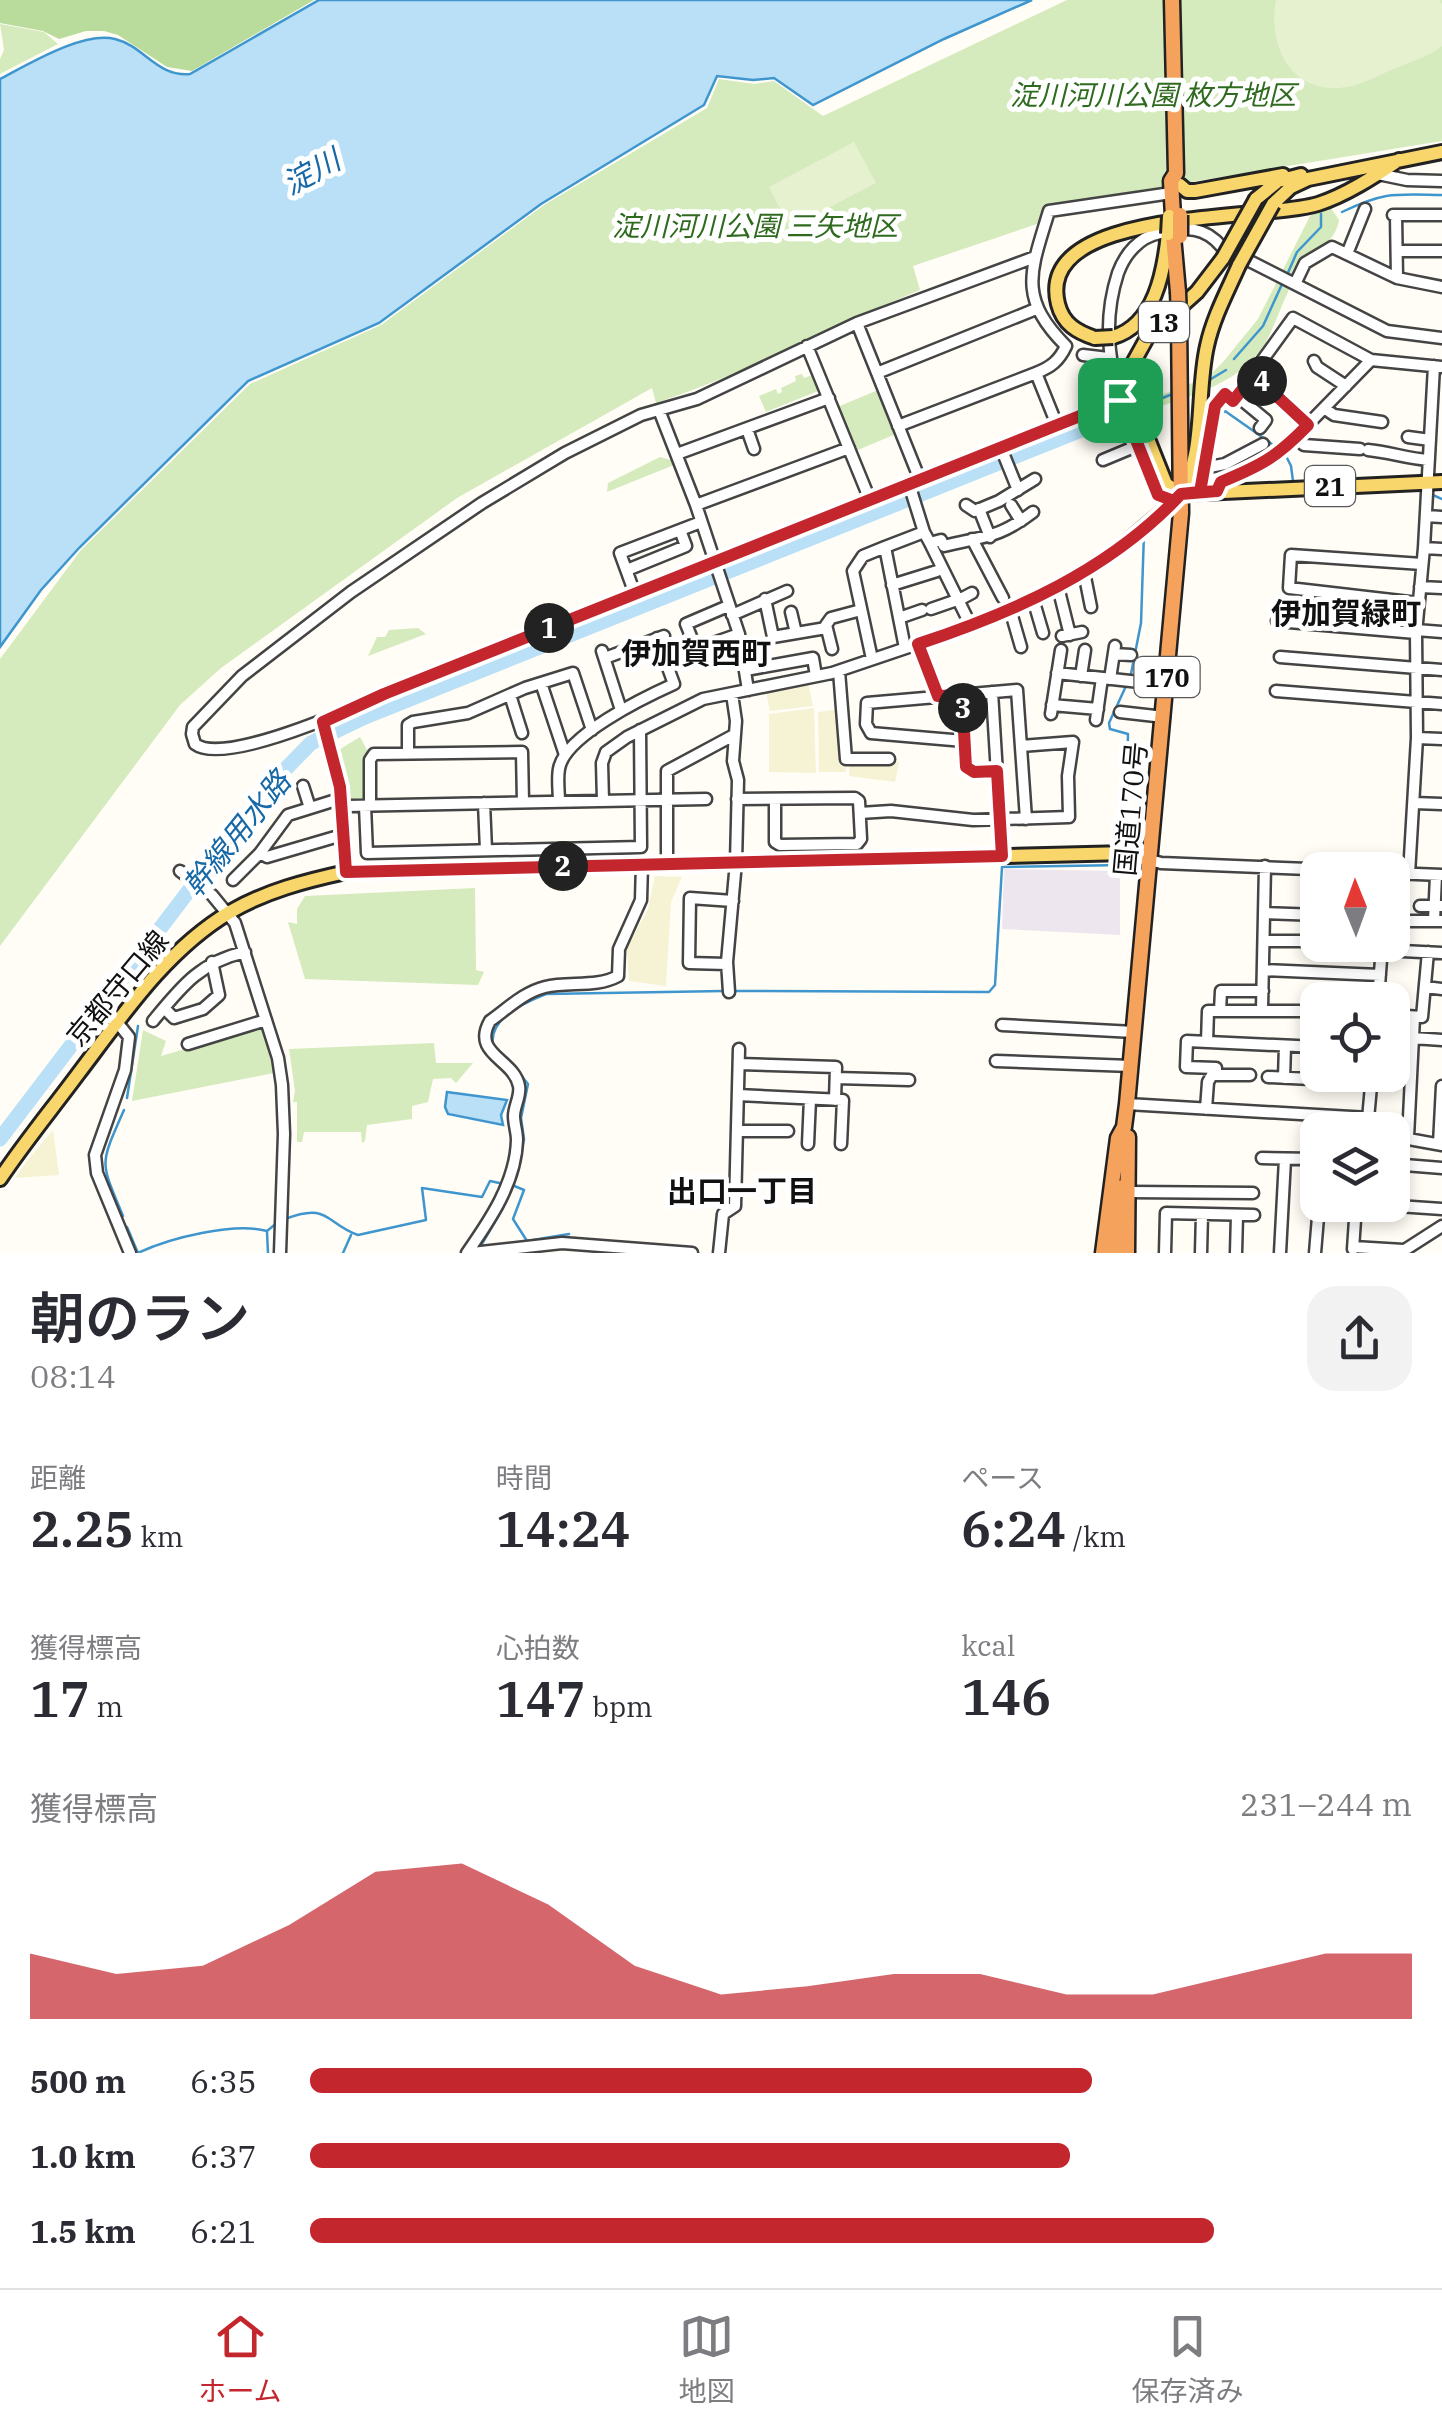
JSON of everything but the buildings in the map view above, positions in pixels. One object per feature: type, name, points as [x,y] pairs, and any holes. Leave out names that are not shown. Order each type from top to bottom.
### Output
[{"type":"highway","name":"国道170号","points":[[1109,1253],[1118,1138],[1126,1132],[1130,1066],[1156,862],[1178,498],[1181,401],[1173,214],[1176,183],[1172,0]]},
{"type":"highway","name":"170","points":[[1126,1132],[1128,1253]]},
{"type":"highway","name":"国道170号","points":[[1109,1253],[1126,1196]]},
{"type":"main road","name":"13","points":[[1399,160],[1278,181],[1256,199],[1223,258],[1196,292],[1141,344],[1132,365],[1126,399],[1140,419],[1166,484],[1178,498],[1192,474],[1203,370],[1215,318],[1246,264],[1273,204],[1291,186],[1308,178],[1442,152]]},
{"type":"main road","points":[[1174,235],[1152,301],[1136,324],[1110,347],[1073,329],[1064,320],[1056,298],[1059,273],[1066,262],[1090,243],[1135,227],[1320,204],[1399,160]]},
{"type":"main road","points":[[1176,183],[1187,191],[1195,191],[1320,171]]},
{"type":"main road","name":"21","points":[[1178,498],[1200,492],[1435,482]]},
{"type":"main road","name":"京都守口線","points":[[0,1179],[5,1161],[157,974],[191,940],[229,912],[302,881],[346,872],[1127,853],[1156,862]]},
{"type":"street","points":[[1378,174],[1442,181]]},
{"type":"street","points":[[898,426],[1051,367],[1068,347],[1036,310],[1032,295],[1035,258],[1049,210],[1176,183]]},
{"type":"street","points":[[1347,254],[1365,209]]},
{"type":"street","points":[[1396,278],[1394,215],[1442,215]]},
{"type":"street","points":[[1178,498],[1158,495],[1110,347],[1107,321],[1123,260],[1152,234],[1196,228],[1210,232],[1222,247],[1246,264],[1387,331],[1442,338]]},
{"type":"street","points":[[1294,284],[1305,263],[1332,247],[1396,278],[1442,286]]},
{"type":"street","points":[[1397,251],[1442,251]]},
{"type":"street","points":[[1035,258],[857,322],[698,398],[640,415],[565,452],[350,592],[242,676],[194,727],[195,744],[211,751],[308,728],[870,500],[915,491],[1056,425],[1126,399]]},
{"type":"street","points":[[877,373],[1036,310]]},
{"type":"street","points":[[1200,492],[1215,406],[1225,394],[1233,401],[1293,318],[1371,360],[1438,367],[1429,460],[1435,482],[1426,516],[1416,632],[1410,852]]},
{"type":"street","points":[[857,322],[898,426],[927,538],[941,574],[971,626]]},
{"type":"street","points":[[808,346],[870,500]]},
{"type":"street","points":[[1083,354],[1110,347]]},
{"type":"street","points":[[1217,491],[1221,482],[1282,452],[1371,360]]},
{"type":"street","points":[[1314,362],[1346,386]]},
{"type":"street","points":[[1036,373],[1056,425]]},
{"type":"street","points":[[1254,375],[1308,425]]},
{"type":"street","points":[[1237,396],[1266,420],[1260,428]]},
{"type":"street","points":[[677,454],[828,398]]},
{"type":"street","points":[[1324,408],[1334,415],[1382,422]]},
{"type":"street","points":[[659,410],[739,634],[748,690]]},
{"type":"street","points":[[747,430],[754,449]]},
{"type":"street","points":[[1408,437],[1430,440]]},
{"type":"street","points":[[1296,438],[1304,445],[1398,452],[1409,459],[1429,460]]},
{"type":"street","points":[[1204,468],[1225,464],[1263,444]]},
{"type":"street","points":[[1103,460],[1140,446]]},
{"type":"street","points":[[696,505],[849,448]]},
{"type":"street","points":[[1002,452],[1018,490]]},
{"type":"street","points":[[966,505],[979,510],[1036,479]]},
{"type":"street","points":[[602,801],[602,762],[606,752],[640,730],[703,700],[838,671],[1010,610],[1084,572],[1178,498]]},
{"type":"street","points":[[1012,505],[1022,521]]},
{"type":"street","points":[[979,510],[990,537]]},
{"type":"street","points":[[872,659],[854,560],[885,547],[927,538],[941,540],[944,546],[990,537],[1008,531],[1033,512]]},
{"type":"street","points":[[1426,516],[1442,516]]},
{"type":"street","points":[[635,594],[620,552],[701,522]]},
{"type":"street","points":[[626,570],[686,546],[680,530]]},
{"type":"street","points":[[972,540],[983,570],[1003,598]]},
{"type":"street","points":[[885,547],[905,648]]},
{"type":"street","points":[[1424,548],[1442,549]]},
{"type":"street","points":[[1418,603],[1289,588],[1290,554],[1422,564]]},
{"type":"street","points":[[892,585],[959,570]]},
{"type":"street","points":[[1084,572],[1091,607]]},
{"type":"street","points":[[1058,587],[1071,634]]},
{"type":"street","points":[[1420,587],[1442,588]]},
{"type":"street","points":[[739,634],[696,649],[686,624],[786,591]]},
{"type":"street","points":[[899,618],[972,593]]},
{"type":"street","points":[[764,599],[773,637],[826,628]]},
{"type":"street","points":[[1033,599],[1043,634]]},
{"type":"street","points":[[832,649],[826,628],[832,618],[861,610]]},
{"type":"street","points":[[1010,610],[1021,647]]},
{"type":"street","points":[[791,612],[796,633]]},
{"type":"street","points":[[1277,622],[1442,632]]},
{"type":"street","points":[[559,802],[558,767],[565,756],[621,710],[674,684],[660,637],[604,655],[621,710]]},
{"type":"street","points":[[918,644],[938,696]]},
{"type":"street","points":[[1061,650],[1052,709],[1097,715],[1114,650],[1131,655]]},
{"type":"street","points":[[1081,676],[1085,650]]},
{"type":"street","points":[[1280,657],[1442,670]]},
{"type":"street","points":[[746,670],[812,658],[816,676]]},
{"type":"street","points":[[838,671],[843,688],[846,759],[889,759]]},
{"type":"street","points":[[408,753],[408,725],[413,722],[468,713],[572,673],[592,730]]},
{"type":"street","points":[[1057,673],[1167,686]]},
{"type":"street","points":[[650,679],[655,693]]},
{"type":"street","points":[[541,683],[555,741],[565,756]]},
{"type":"street","points":[[964,741],[871,734],[866,724],[867,703],[1017,690],[1026,819]]},
{"type":"street","points":[[1276,691],[1442,704]]},
{"type":"street","points":[[992,692],[1002,856]]},
{"type":"street","points":[[728,992],[738,800],[732,694]]},
{"type":"street","points":[[510,695],[522,724]]},
{"type":"street","points":[[962,695],[966,767],[974,772],[997,771]]},
{"type":"street","points":[[1120,712],[1164,717]]},
{"type":"street","points":[[323,722],[333,753],[341,804],[346,872]]},
{"type":"street","points":[[523,802],[522,752],[374,754],[370,760],[366,853],[641,847],[640,730]]},
{"type":"street","points":[[667,864],[667,771],[734,736]]},
{"type":"street","points":[[1416,738],[1442,739]]},
{"type":"street","points":[[860,813],[1000,820],[1068,817],[1073,742],[1021,746]]},
{"type":"street","points":[[303,786],[310,808]]},
{"type":"street","points":[[738,800],[774,799],[855,798],[859,801],[861,839],[858,844],[780,845],[775,842],[774,799]]},
{"type":"street","points":[[233,880],[288,815],[336,800],[341,804],[368,805],[706,799]]},
{"type":"street","points":[[1414,802],[1442,804]]},
{"type":"street","points":[[484,803],[486,850]]},
{"type":"street","points":[[260,852],[267,857],[342,835]]},
{"type":"street","points":[[1156,862],[1300,868]]},
{"type":"street","points":[[642,864],[641,900],[620,948],[618,976],[603,982],[535,990],[486,1029],[485,1043],[519,1084],[514,1114],[517,1142],[505,1189],[477,1253],[562,1243],[692,1253]]},
{"type":"street","points":[[1262,1009],[1265,866]]},
{"type":"street","points":[[180,871],[229,912],[266,1020],[282,1085],[280,1253]]},
{"type":"street","points":[[1410,874],[1439,875],[1438,921],[1410,921]]},
{"type":"street","points":[[727,964],[689,963],[690,898],[733,900]]},
{"type":"street","points":[[1420,906],[1438,906]]},
{"type":"street","points":[[1264,913],[1300,914]]},
{"type":"street","points":[[1264,941],[1300,941]]},
{"type":"street","points":[[1410,950],[1442,953]]},
{"type":"street","points":[[153,1021],[212,962],[244,952]]},
{"type":"street","points":[[1410,1016],[1422,1017],[1428,952]]},
{"type":"street","points":[[164,1008],[174,1018],[203,1008],[220,994],[212,962]]},
{"type":"street","points":[[1379,982],[1381,962]]},
{"type":"street","points":[[1263,970],[1380,975]]},
{"type":"street","points":[[1425,987],[1442,989]]},
{"type":"street","points":[[1220,1011],[1222,991],[1262,992]]},
{"type":"street","points":[[1207,1042],[1208,1010],[1300,1011]]},
{"type":"street","points":[[1409,1112],[1414,1016]]},
{"type":"street","points":[[188,1044],[266,1020]]},
{"type":"street","points":[[117,1022],[129,1038],[126,1070],[95,1156],[97,1173],[130,1253]]},
{"type":"street","points":[[1002,1025],[1134,1032]]},
{"type":"street","points":[[1413,1038],[1442,1040]]},
{"type":"street","points":[[1216,1075],[1216,1068],[1186,1067],[1187,1041],[1300,1047]]},
{"type":"street","points":[[1284,1078],[1285,1046]]},
{"type":"street","points":[[719,1253],[723,1214],[735,1206],[739,1050]]},
{"type":"street","points":[[996,1060],[1130,1066]]},
{"type":"street","points":[[738,1064],[836,1067],[836,1100]]},
{"type":"street","points":[[1206,1109],[1208,1082],[1216,1075],[1250,1075]]},
{"type":"street","points":[[1268,1077],[1300,1078]]},
{"type":"street","points":[[836,1078],[908,1080]]},
{"type":"street","points":[[1410,1138],[1441,1144],[1442,1086]]},
{"type":"street","points":[[738,1095],[842,1100],[841,1144]]},
{"type":"street","points":[[808,1144],[810,1099]]},
{"type":"street","points":[[1127,1104],[1300,1118]]},
{"type":"street","points":[[737,1131],[788,1131]]},
{"type":"street","points":[[1262,1158],[1300,1159]]},
{"type":"street","points":[[1280,1253],[1285,1159]]},
{"type":"street","points":[[1410,1165],[1442,1168]]},
{"type":"street","points":[[1126,1196],[1254,1193]]},
{"type":"street","points":[[1410,1207],[1442,1209]]},
{"type":"street","points":[[1165,1253],[1166,1213],[1254,1215]]},
{"type":"street","points":[[1201,1253],[1202,1214]]},
{"type":"street","points":[[1236,1253],[1237,1214]]},
{"type":"street","points":[[1316,1253],[1318,1222]]},
{"type":"street","points":[[1355,1222],[1353,1250],[1401,1252],[1442,1227]]},
{"type":"street","points":[[1422,1253],[1423,1239]]},
{"type":"shaded area","points":[[808,682],[813,706],[770,711],[766,691]]},
{"type":"shaded area","points":[[814,708],[816,773],[769,772],[769,714]]},
{"type":"shaded area","points":[[841,709],[846,772],[819,772],[818,712]]},
{"type":"shaded area","points":[[850,761],[899,762],[895,782],[849,776]]},
{"type":"shaded area","points":[[1004,869],[1120,871],[1120,935],[1002,929]]},
{"type":"shaded area","points":[[655,876],[682,877],[671,902],[666,986],[629,981],[627,948],[648,909]]},
{"type":"shaded area","points":[[53,1130],[59,1175],[15,1178],[26,1162]]},
{"type":"green space","points":[[0,0],[314,0],[192,71],[167,67],[118,35],[104,31],[86,31],[59,39],[43,31],[0,23]]},
{"type":"green space","name":"淀川河川公園 三矢地区","points":[[1067,0],[1442,0],[1442,141],[1050,205],[1037,224],[913,266],[920,290],[690,391],[656,403],[652,388],[457,498],[221,668],[180,705],[0,946],[0,659],[81,550],[250,384],[381,325],[544,205],[707,108],[719,79],[754,84],[774,81],[823,116]]},
{"type":"green space","points":[[1276,0],[1439,0],[1442,46],[1362,83],[1321,87],[1307,82],[1285,61],[1275,32]]},
{"type":"green space","points":[[0,24],[44,32],[58,44],[0,74],[4,50]]},
{"type":"green space","points":[[854,142],[876,183],[790,228],[769,187]]},
{"type":"green space","points":[[1331,208],[1339,220],[1337,228],[1301,268],[1259,352],[1232,377],[1215,386],[1145,412],[1142,402],[1208,377],[1223,362],[1258,319],[1310,216],[1319,209]]},
{"type":"green space","points":[[802,374],[804,378],[812,375],[818,391],[766,412],[759,396],[776,389],[778,394],[782,392],[781,388]]},
{"type":"green space","points":[[878,390],[896,434],[853,452],[835,408]]},
{"type":"green space","points":[[660,457],[674,465],[607,492],[608,483]]},
{"type":"green space","points":[[418,628],[426,634],[368,656],[377,637],[385,637],[389,630]]},
{"type":"green space","points":[[360,737],[367,750],[368,796],[363,802],[350,802],[345,798],[337,751]]},
{"type":"green space","points":[[475,888],[476,970],[484,972],[478,985],[305,979],[288,922],[297,924],[297,909],[305,896]]},
{"type":"green space","points":[[262,1027],[274,1073],[132,1101],[143,1030],[166,1041],[161,1056]]},
{"type":"green space","points":[[434,1043],[436,1063],[473,1063],[456,1083],[451,1078],[433,1079],[428,1102],[412,1106],[412,1119],[367,1125],[362,1143],[361,1132],[304,1132],[302,1142],[297,1142],[297,1102],[293,1102],[289,1049]]},
{"type":"water","name":"淀川","points":[[319,0],[1032,0],[813,105],[774,78],[717,76],[704,105],[541,204],[379,323],[248,381],[79,548],[41,590],[0,647],[0,79],[56,50],[102,38],[125,43],[168,71],[190,74]]},
{"type":"water","points":[[447,1092],[507,1100],[501,1115],[503,1125],[448,1114]]},
{"type":"waterway","name":"幹線用水路","points":[[1342,212],[1391,195],[1442,195]]},
{"type":"waterway","name":"幹線用水路","points":[[1287,275],[1297,252],[1321,227],[1321,214]]},
{"type":"waterway","name":"幹線用水路","points":[[1234,359],[1263,326],[1283,282]]},
{"type":"waterway","name":"幹線用水路","points":[[1206,382],[1226,370]]},
{"type":"waterway","name":"幹線用水路","points":[[1150,403],[1175,393]]},
{"type":"waterway","points":[[1219,416],[1225,411],[1279,449]]},
{"type":"waterway","name":"幹線用水路","points":[[0,1139],[267,788],[311,743],[365,717],[1116,416]]},
{"type":"waterway","points":[[1285,454],[1293,481]]},
{"type":"waterway","points":[[1433,495],[1442,499]]},
{"type":"waterway","points":[[1130,679],[1141,623],[1144,533]]},
{"type":"waterway","points":[[1125,841],[1128,734],[1110,729],[1109,723],[1126,686]]},
{"type":"waterway","points":[[732,991],[989,992],[995,985],[1002,867],[1124,865]]},
{"type":"waterway","points":[[494,1049],[495,1029],[500,1021],[546,994],[724,991]]},
{"type":"waterway","points":[[92,1016],[102,1023],[111,1011],[117,1011]]},
{"type":"waterway","points":[[127,1098],[138,1026]]},
{"type":"waterway","points":[[515,1068],[528,1084],[521,1118],[524,1139],[520,1159]]},
{"type":"waterway","points":[[123,1216],[106,1163],[124,1110]]},
{"type":"waterway","points":[[285,1219],[319,1213],[358,1235],[426,1220],[422,1188],[482,1197],[490,1181],[504,1184]]},
{"type":"waterway","points":[[479,1249],[514,1181]]},
{"type":"waterway","points":[[512,1185],[524,1190],[513,1219],[527,1241],[569,1234]]},
{"type":"waterway","points":[[267,1231],[278,1222]]},
{"type":"waterway","points":[[127,1227],[138,1253],[202,1233],[267,1231]]},
{"type":"waterway","points":[[267,1232],[268,1253]]},
{"type":"waterway","points":[[343,1253],[351,1235]]},
{"type":"district","name":"伊加賀緑町","points":[[1346,612]]},
{"type":"district","name":"伊加賀西町","points":[[696,652]]},
{"type":"district","name":"出口一丁目","points":[[742,1190]]},
{"type":"route","points":[[1120,400],[384,694],[323,722],[340,787],[346,872],[1002,856],[997,771],[974,772],[966,767],[962,695],[938,696],[918,644],[971,626],[1073,580],[1102,561],[1160,513],[1174,501],[1181,494],[1217,491],[1221,482],[1268,462],[1308,425],[1254,375],[1233,401],[1225,394],[1215,406],[1200,492],[1181,494],[1174,501],[1158,495],[1120,400]]},
{"type":"park label","name":"淀川河川公園 枚方地区","points":[[1153,94]]}]
